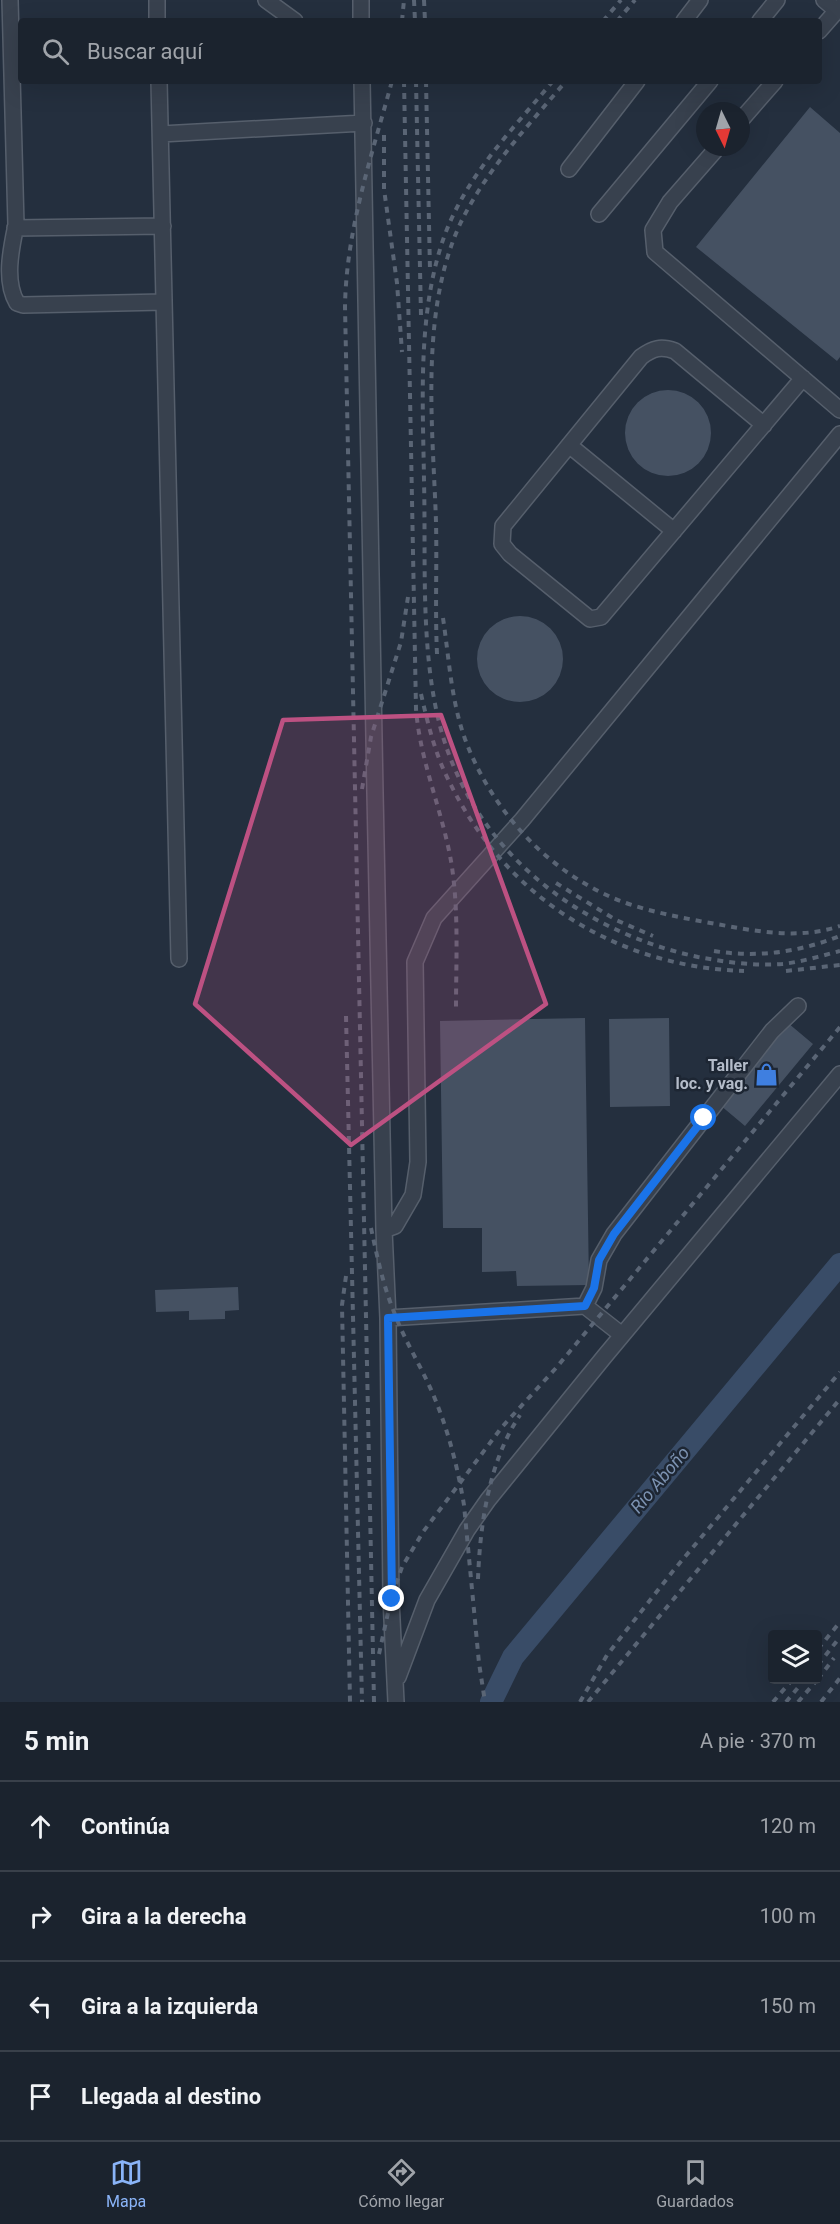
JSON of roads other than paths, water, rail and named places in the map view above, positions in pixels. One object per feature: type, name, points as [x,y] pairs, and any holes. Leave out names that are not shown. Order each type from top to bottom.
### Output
[{"type":"street","points":[[10,0],[15,228],[10,252],[12,294],[17,303],[23,305],[164,302]]},
{"type":"street","points":[[157,0],[158,18]]},
{"type":"street","points":[[266,0],[291,18]]},
{"type":"street","points":[[360,0],[361,18]]},
{"type":"street","points":[[686,18],[700,0]]},
{"type":"street","points":[[762,18],[777,0]]},
{"type":"street","points":[[822,28],[838,9],[824,0]]},
{"type":"street","points":[[159,84],[179,959]]},
{"type":"street","points":[[362,84],[384,1230],[396,1702]]},
{"type":"street","points":[[569,169],[635,84]]},
{"type":"street","points":[[599,214],[707,84]]},
{"type":"street","points":[[750,110],[772,84]]},
{"type":"street","points":[[161,134],[363,123]]},
{"type":"street","points":[[710,156],[670,202],[653,230],[655,252],[840,410]]},
{"type":"street","points":[[15,228],[163,226]]},
{"type":"street","points":[[764,424],[675,351],[664,347],[652,349],[641,357],[503,526],[502,544],[510,554],[590,619],[601,617],[803,378]]},
{"type":"street","points":[[384,1230],[395,1226],[413,1195],[415,1184],[418,1162],[415,962],[434,918],[522,820],[840,434]]},
{"type":"street","points":[[570,446],[674,531]]},
{"type":"street","points":[[585,1306],[594,1288],[599,1260],[614,1234],[772,1031],[798,1006]]},
{"type":"street","points":[[395,1682],[427,1600],[467,1530],[526,1452],[840,1074]]},
{"type":"street","points":[[388,1318],[585,1306],[622,1335]]},
{"type":"waterway","name":"Rio Aboño","points":[[491,1702],[513,1657],[840,1264]]},
{"type":"railway","points":[[402,18],[404,0]]},
{"type":"railway","points":[[414,0],[415,18]]},
{"type":"railway","points":[[424,0],[425,18]]},
{"type":"railway","points":[[606,18],[621,0]]},
{"type":"railway","points":[[620,18],[635,0]]},
{"type":"railway","points":[[374,1702],[345,307],[346,278],[355,221],[391,84]]},
{"type":"railway","points":[[404,84],[416,709],[426,766],[447,842],[454,879],[457,935],[456,1009]]},
{"type":"railway","points":[[416,84],[421,316]]},
{"type":"railway","points":[[426,84],[430,271]]},
{"type":"railway","points":[[550,84],[491,154],[465,194],[444,237],[429,296],[423,389],[425,604],[429,666],[440,726],[455,770],[477,810],[504,846],[536,878],[572,905],[611,927],[653,945],[698,957],[740,963],[782,964],[840,951]]},
{"type":"railway","points":[[437,654],[432,370],[439,293],[448,257],[471,203],[509,148],[563,84]]},
{"type":"railway","points":[[384,135],[384,189],[397,283],[402,352]]},
{"type":"railway","points":[[362,789],[371,737],[401,642],[408,597]]},
{"type":"railway","points":[[443,618],[451,679],[465,739],[491,792],[508,816],[549,858],[573,876],[599,891],[626,903],[665,914],[773,933],[806,933],[840,926]]},
{"type":"railway","points":[[421,694],[429,728],[449,781],[473,822],[501,859],[533,891],[570,918],[609,940],[652,956],[697,966],[744,971]]},
{"type":"railway","points":[[556,883],[616,920],[653,936]]},
{"type":"railway","points":[[714,951],[762,954],[794,950],[840,936]]},
{"type":"railway","points":[[786,971],[840,965]]},
{"type":"railway","points":[[346,1016],[362,1702]]},
{"type":"railway","points":[[379,1654],[391,1599],[402,1567],[423,1532],[502,1427],[556,1368],[840,1027]]},
{"type":"railway","points":[[371,1228],[390,1302],[435,1399],[456,1465],[464,1505],[479,1663],[485,1702]]},
{"type":"railway","points":[[346,1276],[342,1305],[350,1702]]},
{"type":"railway","points":[[580,1702],[607,1655],[673,1571],[840,1372]]},
{"type":"railway","points":[[588,1702],[840,1399]]},
{"type":"railway","points":[[478,1579],[481,1537],[488,1494],[501,1452],[520,1415]]},
{"type":"railway","points":[[822,1644],[840,1622]]},
{"type":"railway","points":[[822,1660],[840,1637]]},
{"type":"railway","points":[[822,1674],[834,1658]]},
{"type":"railway","points":[[821,1702],[840,1678]]},
{"type":"railway","points":[[773,1702],[789,1684]]},
{"type":"railway","points":[[786,1702],[801,1684]]},
{"type":"railway","points":[[798,1702],[814,1684]]},
{"type":"place","name":"Taller loc. y vag.","points":[[766,1074]]}]
